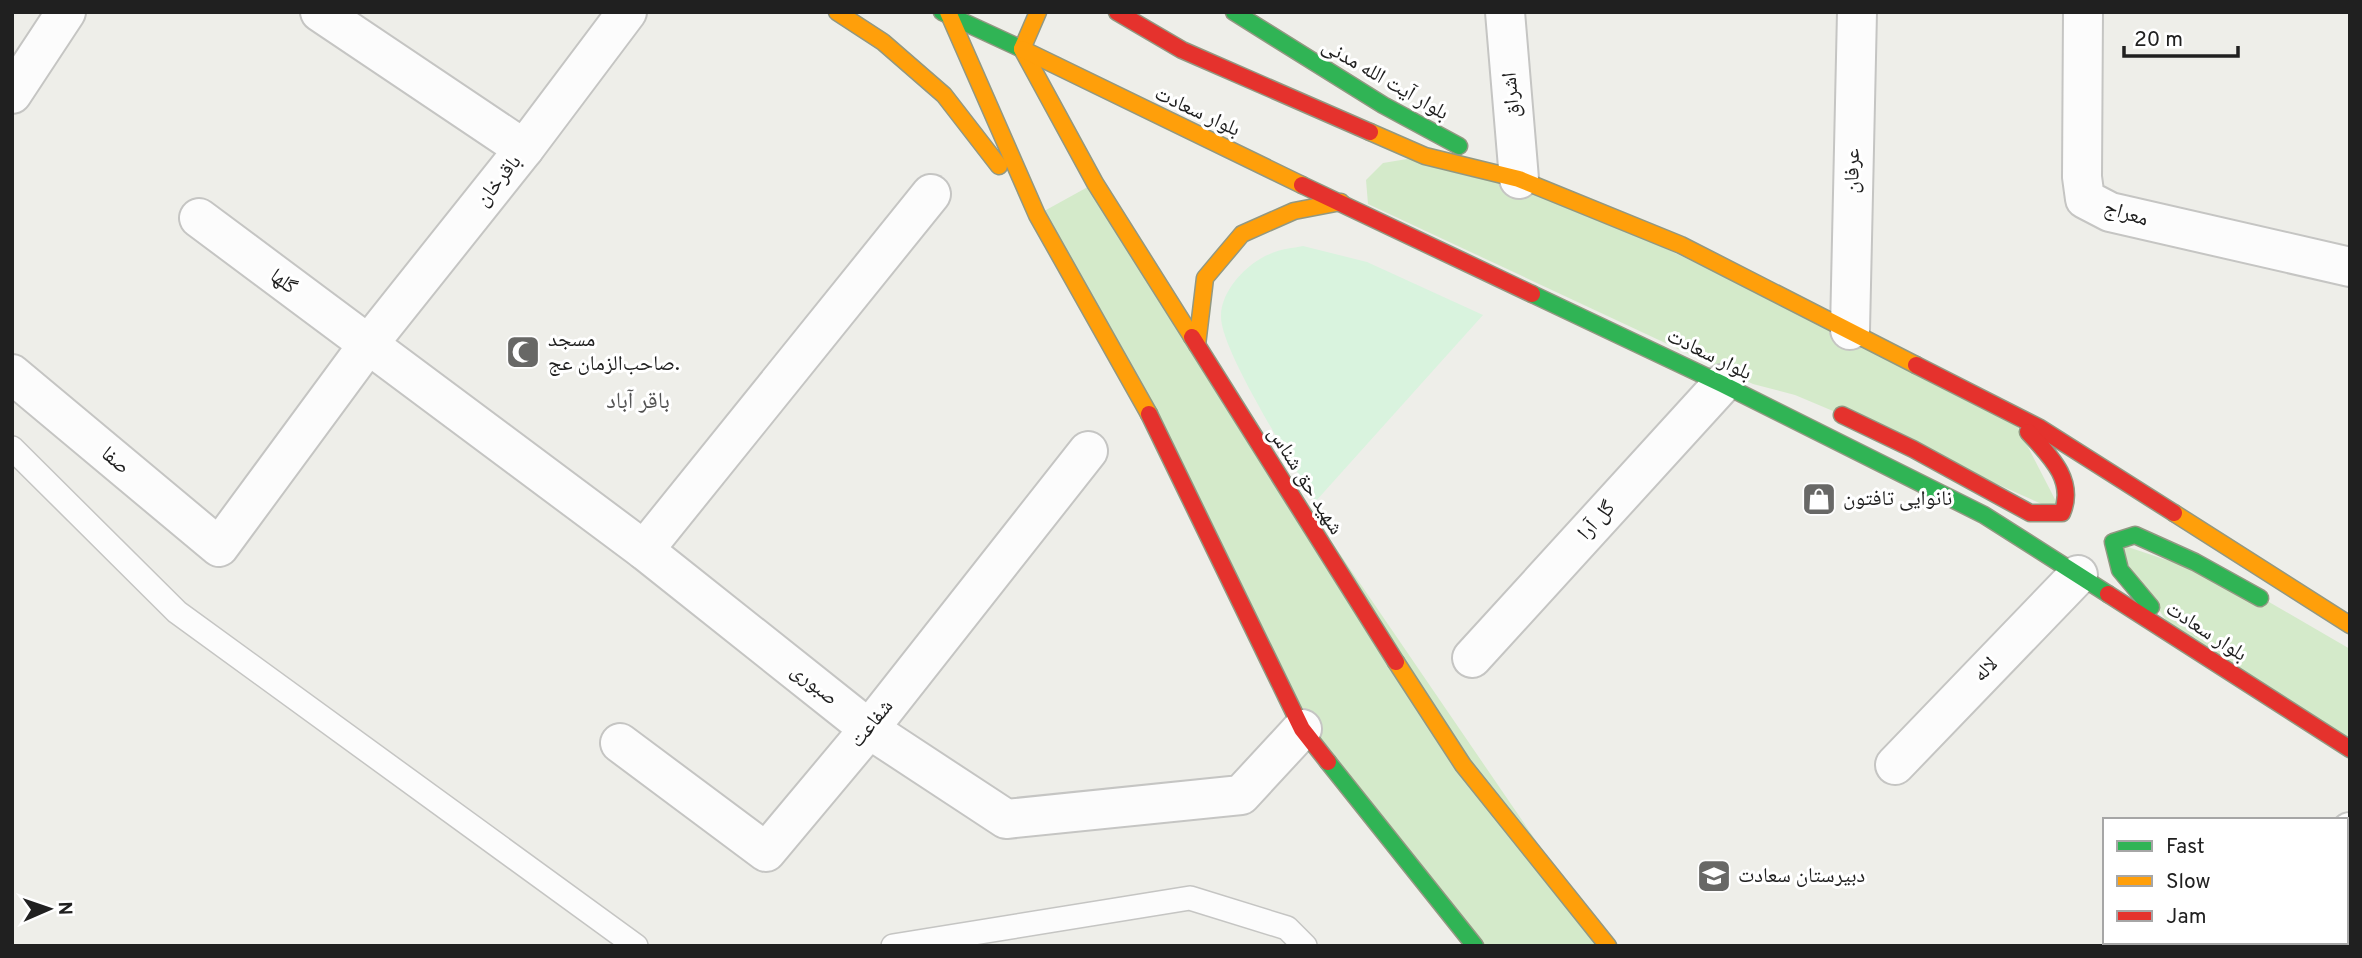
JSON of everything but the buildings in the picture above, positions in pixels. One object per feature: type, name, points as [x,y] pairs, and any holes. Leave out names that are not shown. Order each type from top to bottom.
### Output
[{"type":"main road","points":[[837,12],[883,42],[944,95],[1037,215]]},
{"type":"main road","points":[[1023,49],[1038,12]]},
{"type":"main road","points":[[1118,12],[1182,50],[1425,156],[1519,179],[1681,245],[2010,412],[2350,625]]},
{"type":"main road","name":"بلوار آیت الله مدنی","points":[[1234,12],[1383,105],[1519,179]]},
{"type":"main road","points":[[946,13],[1037,215],[1144,403],[1302,729],[1475,946]]},
{"type":"main road","name":"بلوار سعادت","points":[[946,13],[1706,376],[1984,515],[2350,749]]},
{"type":"main road","name":"شهید حق شناس","points":[[1023,49],[1095,183],[1425,709],[1464,765],[1608,946]]},
{"type":"main road","points":[[1197,345],[1205,278],[1242,234],[1294,211],[1341,202]]},
{"type":"main road","points":[[1706,376],[1763,387]]},
{"type":"main road","points":[[1821,406],[1913,449],[2031,513],[2051,516],[2062,513],[2068,504],[2069,488],[2052,459],[2010,412]]},
{"type":"main road","points":[[2180,641],[2119,573],[2112,556],[2113,542],[2135,535],[2164,546],[2238,584],[2272,606]]},
{"type":"street","points":[[12,94],[66,12]]},
{"type":"street","points":[[320,12],[524,149]]},
{"type":"street","name":"باقرخان","points":[[219,547],[367,346],[524,149],[627,12]]},
{"type":"street","name":"اشراق","points":[[1505,12],[1519,179]]},
{"type":"street","name":"عرفان","points":[[1850,330],[1857,12]]},
{"type":"street","name":"معراج","points":[[2083,12],[2082,177],[2085,199],[2110,212],[2350,267]]},
{"type":"street","points":[[644,550],[930,194]]},
{"type":"street","name":"گلها","points":[[199,218],[367,346]]},
{"type":"street","name":"صبوری","points":[[367,346],[644,550],[869,729],[1006,819],[1241,795],[1302,729]]},
{"type":"street","name":"صفا","points":[[12,374],[219,547]]},
{"type":"street","name":"گل آرا","points":[[1472,658],[1706,376]]},
{"type":"street","name":"شفاعت","points":[[620,743],[766,852],[869,729],[1088,452]]},
{"type":"street","name":"لاله","points":[[1895,765],[2078,575]]},
{"type":"lane","points":[[12,448],[177,612],[636,946]]},
{"type":"lane","points":[[893,946],[1190,898],[1287,928],[1304,946]]},
{"type":"green space","points":[[1425,156],[1519,179],[2010,412],[2062,513],[1795,395],[1753,384],[1368,204],[1366,180],[1383,163]]},
{"type":"green space","points":[[1095,183],[1197,345],[1608,946],[1475,946],[1302,729],[1037,215]]},
{"type":"green space","points":[[1303,246],[1367,262],[1483,315],[1315,502],[1245,380],[1232,354],[1221,316],[1226,296],[1245,270],[1272,253]]},
{"type":"green space","points":[[2113,542],[2238,584],[2350,649],[2350,749],[2180,641]]},
{"type":"traffic: fast","points":[[942,12],[1022,49]]},
{"type":"traffic: fast","points":[[1234,12],[1383,105],[1459,146]]},
{"type":"traffic: fast","points":[[1532,294],[1722,384],[1984,515],[2108,594]]},
{"type":"traffic: fast","points":[[2151,607],[2120,570],[2113,542],[2135,535],[2195,562],[2260,598]]},
{"type":"traffic: fast","points":[[1328,762],[1475,946]]},
{"type":"traffic: slow","points":[[837,12],[883,42],[944,95],[999,166]]},
{"type":"traffic: slow","points":[[948,12],[1037,215],[1149,414]]},
{"type":"traffic: slow","points":[[1038,12],[1022,49],[1095,183],[1192,337]]},
{"type":"traffic: slow","points":[[1022,49],[1302,185]]},
{"type":"traffic: slow","points":[[1370,132],[1425,156],[1519,179],[1681,245],[1916,365]]},
{"type":"traffic: slow","points":[[1197,345],[1205,278],[1242,234],[1294,211],[1341,202]]},
{"type":"traffic: slow","points":[[2174,513],[2350,625]]},
{"type":"traffic: slow","points":[[1396,662],[1463,765],[1608,946]]},
{"type":"traffic: jam","points":[[1117,12],[1182,50],[1370,132]]},
{"type":"traffic: jam","points":[[1302,185],[1532,294]]},
{"type":"traffic: jam","points":[[1192,337],[1396,662]]},
{"type":"traffic: jam","points":[[1916,365],[2040,428],[2174,513]]},
{"type":"traffic: jam","points":[[1149,414],[1302,729],[1328,762]]},
{"type":"traffic: jam","points":[[1842,415],[1913,449],[2030,513],[2062,513],[2066,490],[2063,479],[2052,459],[2028,432]]},
{"type":"traffic: jam","points":[[2108,594],[2350,749]]},
{"type":"place","name":"مسجد صاحب‌الزمان عج.","points":[[523,352]]},
{"type":"place","name":"نانوایی تافتون","points":[[1819,499]]},
{"type":"place","name":"دبیرستان سعادت","points":[[1714,876]]},
{"type":"district","name":"باقر آباد","points":[[638,402]]}]
